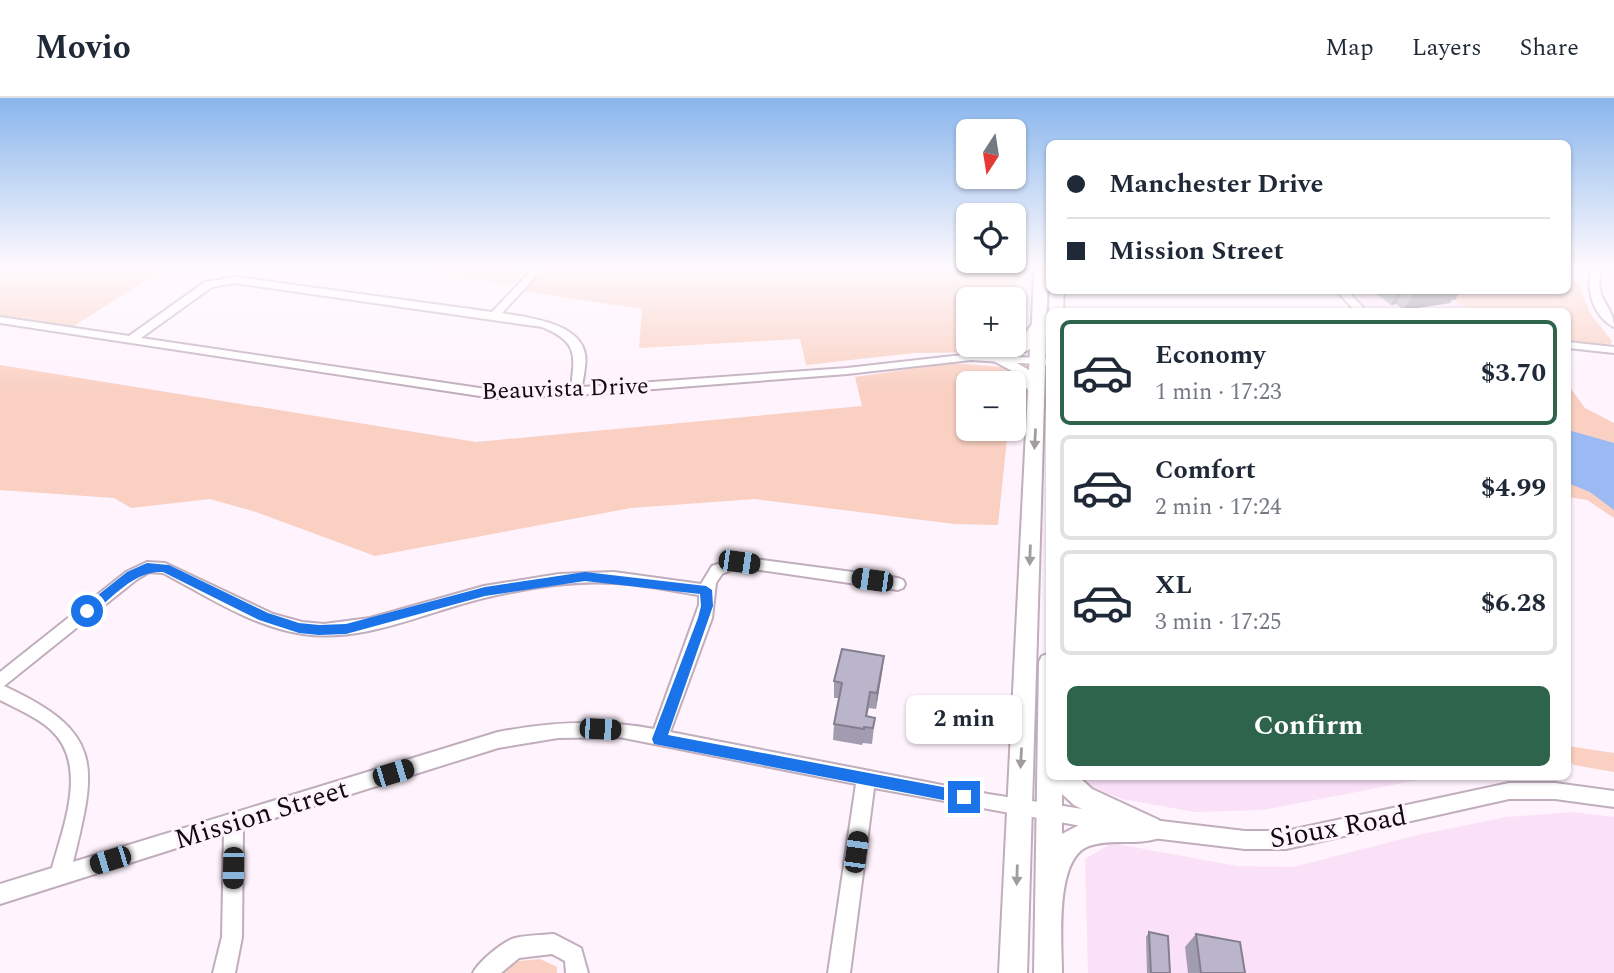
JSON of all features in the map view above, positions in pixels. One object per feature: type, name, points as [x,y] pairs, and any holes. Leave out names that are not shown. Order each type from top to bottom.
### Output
[{"type":"main road","points":[[1013,973],[1037,391],[1044,362],[1040,310]]},
{"type":"main road","points":[[996,358],[1025,348],[1039,324]]},
{"type":"main road","points":[[996,358],[1020,369],[1037,391]]},
{"type":"main road","points":[[1048,780],[1048,973]]},
{"type":"main road","points":[[1067,780],[1073,790],[1083,797],[1150,829]]},
{"type":"main road","points":[[1049,930],[1052,885],[1068,848],[1074,841],[1090,834],[1150,829]]},
{"type":"street","points":[[132,340],[173,310]]},
{"type":"street","points":[[456,310],[545,324],[572,341],[580,355],[576,391]]},
{"type":"street","points":[[494,315],[499,310]]},
{"type":"street","name":"Beauvista Drive","points":[[0,320],[493,394],[576,391],[847,371],[931,360],[996,358],[1044,362]]},
{"type":"street","points":[[1571,345],[1613,351]]},
{"type":"street","points":[[659,739],[704,618],[710,574],[720,566],[739,562],[898,584]]},
{"type":"street","points":[[0,681],[131,576],[147,567],[165,568],[264,616],[299,628],[319,630],[346,629],[485,592],[585,577],[706,590]]},
{"type":"street","points":[[0,692],[58,726],[78,757],[79,789],[60,875]]},
{"type":"street","name":"Mission Street","points":[[0,894],[499,740],[548,730],[619,730],[1019,807]]},
{"type":"street","points":[[839,973],[866,779]]},
{"type":"street","name":"Sioux Road","points":[[1019,807],[1150,829],[1245,840],[1286,840],[1552,784],[1614,799]]},
{"type":"street","points":[[224,973],[232,937],[234,821]]},
{"type":"street","points":[[484,973],[515,948],[554,944],[574,956],[577,973]]},
{"type":"shaded area","points":[[0,310],[99,310],[74,326],[0,315]]},
{"type":"shaded area","points":[[642,310],[956,310],[956,353],[914,353],[806,365],[800,339],[639,348]]},
{"type":"shaded area","points":[[1571,310],[1589,310],[1612,341],[1610,345],[1571,340]]},
{"type":"shaded area","points":[[953,363],[1003,367],[1007,371],[956,371],[956,441],[1007,441],[998,525],[954,524],[755,499],[631,508],[375,556],[256,512],[210,499],[131,508],[114,498],[0,490],[0,365],[476,442],[862,406],[855,377]]},
{"type":"shaded area","points":[[1571,389],[1585,408],[1614,423],[1614,518],[1587,500],[1571,497]]},
{"type":"shaded area","points":[[1571,746],[1614,753],[1614,772],[1574,765],[1571,762]]},
{"type":"shaded area","points":[[1083,780],[1419,780],[1264,810],[1195,812],[1122,799],[1083,784]]},
{"type":"shaded area","points":[[1573,812],[1614,817],[1614,973],[1088,973],[1085,859],[1112,843],[1237,866],[1293,867],[1418,835],[1506,817]]},
{"type":"shaded area","points":[[540,959],[557,967],[557,973],[493,973],[508,962]]},
{"type":"water","points":[[1571,431],[1614,443],[1614,510],[1590,492],[1571,484]]},
{"type":"building","points":[[842,649],[884,656],[877,693],[870,692],[866,716],[875,718],[873,728],[834,724],[842,683],[834,681]]},
{"type":"building","points":[[1149,932],[1168,936],[1170,973],[1151,973]]},
{"type":"building","points":[[1196,934],[1240,942],[1245,973],[1201,973]]},
{"type":"route","points":[[87,611],[131,576],[147,567],[165,568],[264,616],[299,628],[319,630],[346,629],[485,592],[564,579],[611,578],[706,590],[707,606],[704,618],[659,739],[964,797]]}]
